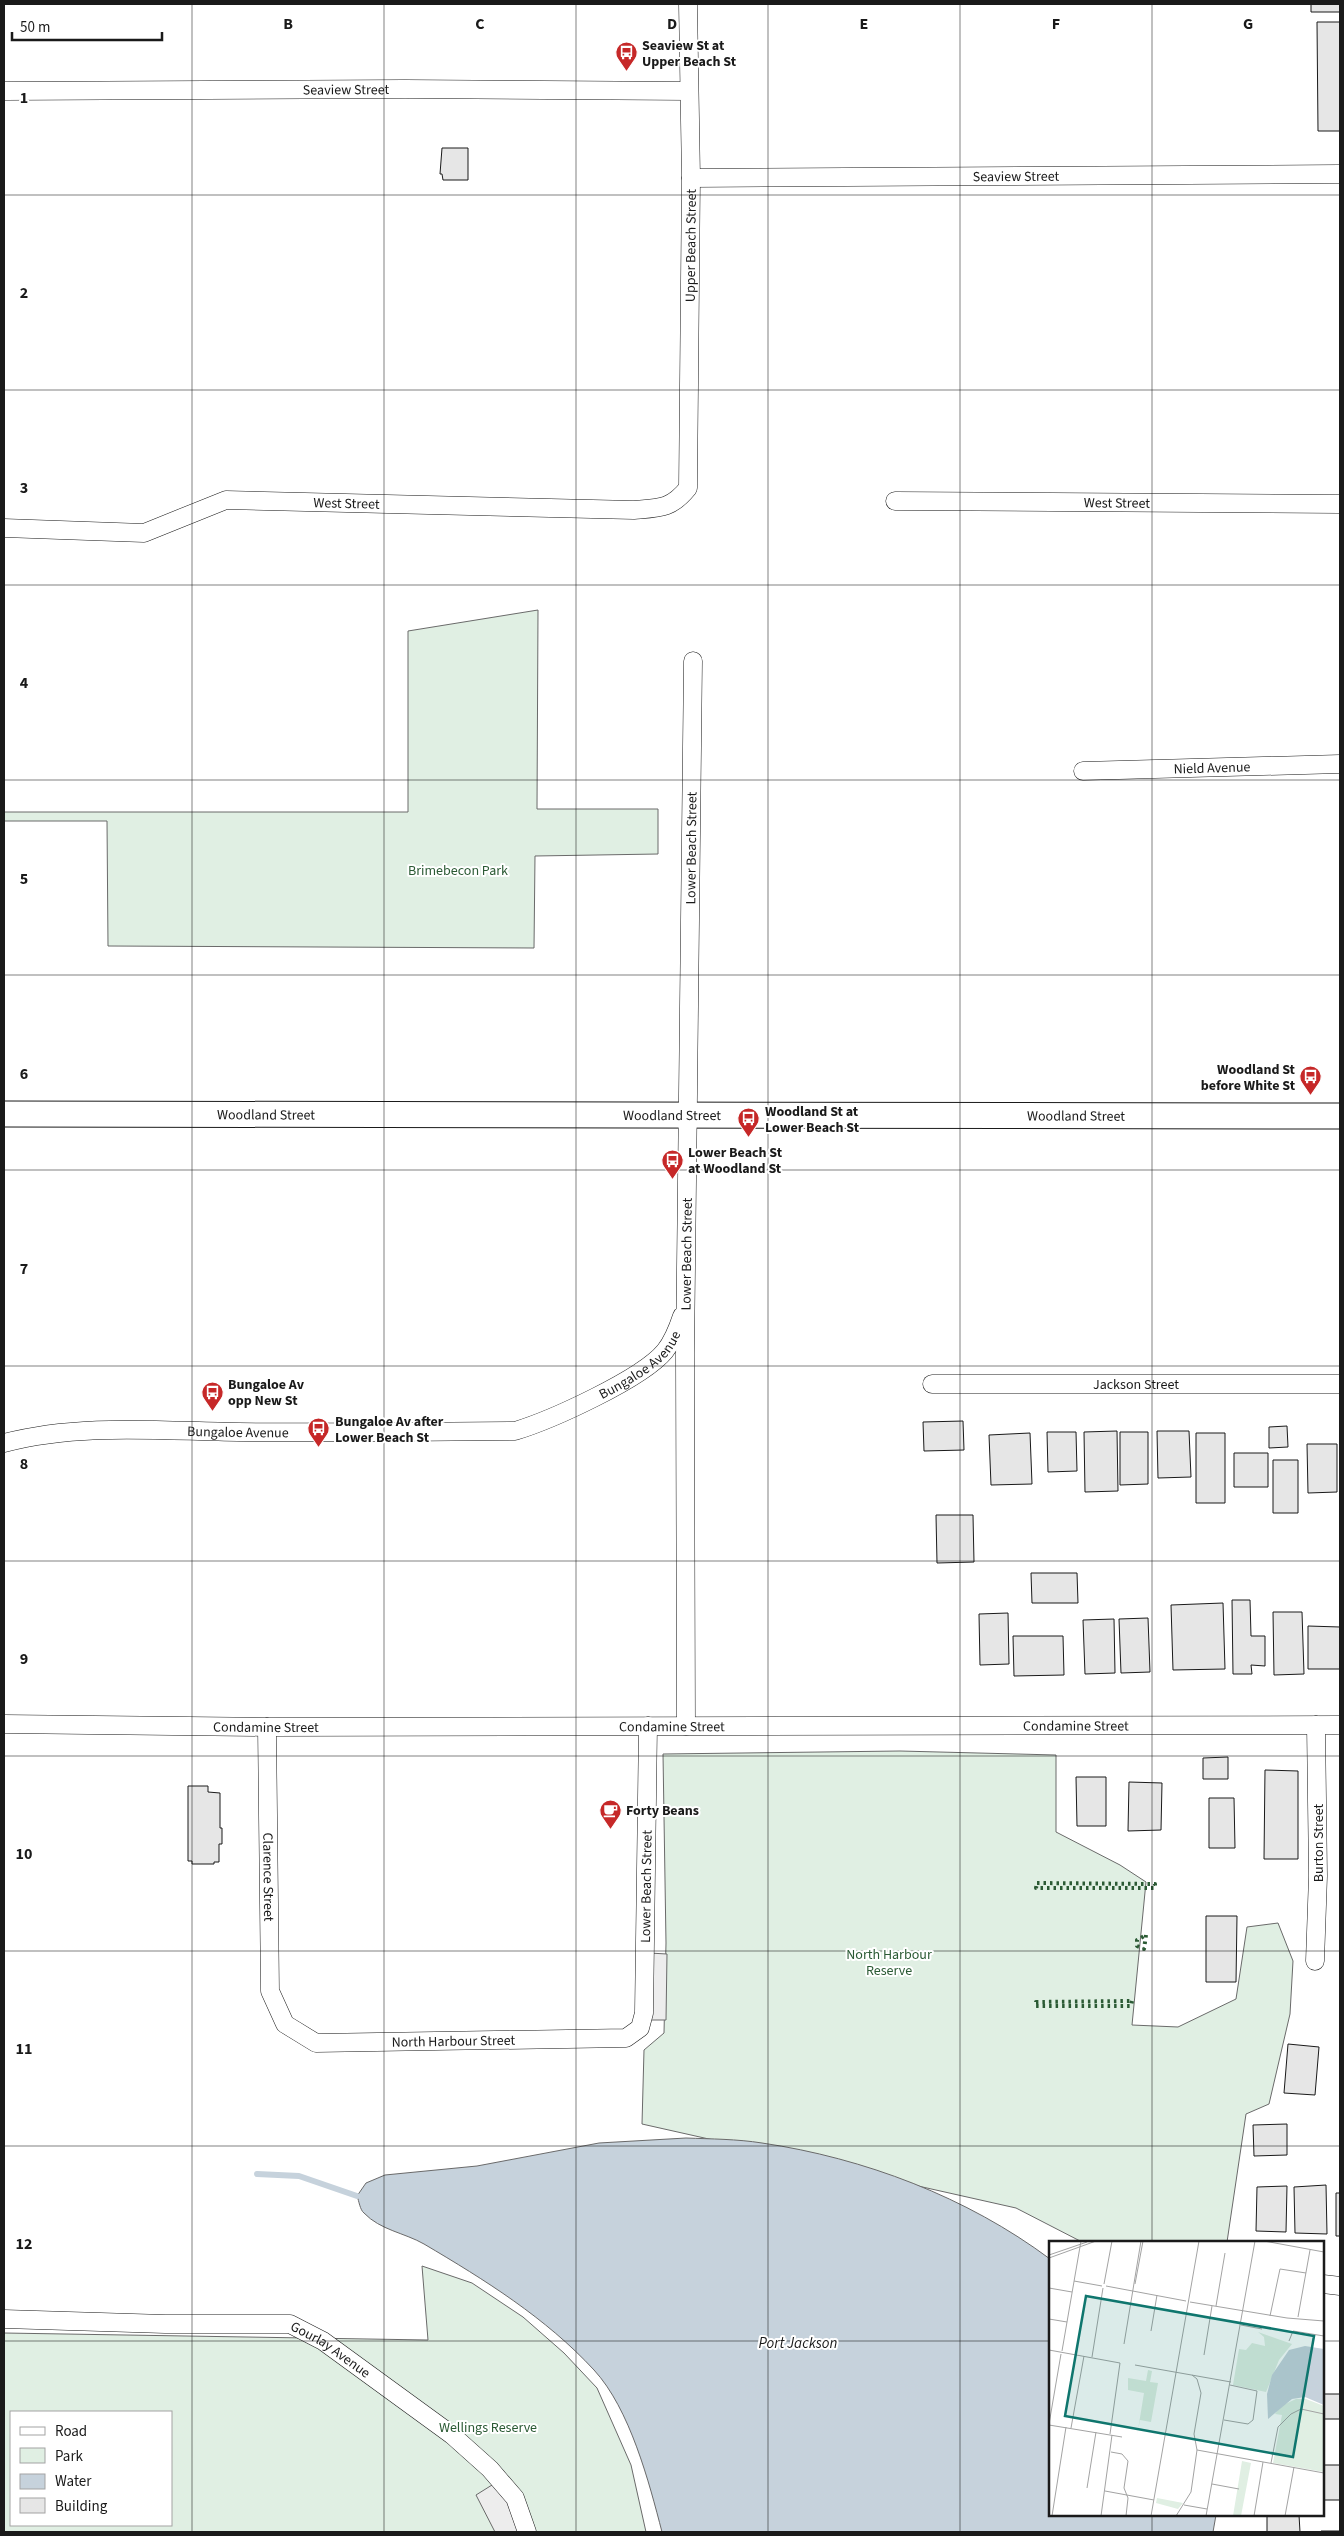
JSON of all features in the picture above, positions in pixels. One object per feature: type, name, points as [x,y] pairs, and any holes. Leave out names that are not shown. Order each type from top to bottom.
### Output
[{"type":"street","name":"Upper Beach Street","points":[[688,4],[691,178],[688,488]]},
{"type":"street","name":"Seaview Street","points":[[4,91],[689,90]]},
{"type":"street","name":"Seaview Street","points":[[691,178],[1340,174]]},
{"type":"street","name":"West Street","points":[[4,528],[144,533],[226,500],[634,510],[664,508],[678,499],[688,488]]},
{"type":"street","name":"West Street","points":[[895,501],[1340,504]]},
{"type":"street","name":"Lower Beach Street","points":[[686,1726],[688,1116],[693,661]]},
{"type":"street","name":"Nield Avenue","points":[[1082,770],[1340,764]]},
{"type":"street","name":"Woodland Street","points":[[4,1114],[1340,1116]]},
{"type":"street","name":"Bungaloe Avenue","points":[[4,1443],[34,1435],[80,1430],[330,1433],[515,1431],[543,1422],[639,1372],[654,1361],[665,1351],[674,1338],[687,1299]]},
{"type":"street","name":"Jackson Street","points":[[932,1384],[1340,1384]]},
{"type":"street","name":"Condamine Street","points":[[4,1724],[267,1726],[1340,1725]]},
{"type":"street","name":"Burton Street","points":[[1315,1961],[1318,1857],[1316,1725]]},
{"type":"street","name":"Clarence Street","points":[[267,1726],[270,1992],[285,2024]]},
{"type":"street","name":"Lower Beach Street","points":[[626,2038],[640,2028],[644,2013],[648,1726]]},
{"type":"street","name":"North Harbour Street","points":[[285,2024],[316,2043],[626,2038]]},
{"type":"street","points":[[1324,2284],[1340,2286]]},
{"type":"street","name":"Gourlay Avenue","points":[[4,2319],[165,2324],[290,2324],[323,2340],[452,2435],[490,2469],[515,2498],[527,2532]]},
{"type":"green space","name":"Brimebecon Park","points":[[538,610],[537,809],[658,809],[658,854],[535,856],[534,948],[108,946],[107,821],[4,821],[4,812],[408,812],[408,631]]},
{"type":"green space","name":"North Harbour Reserve","points":[[900,1751],[1056,1755],[1056,1832],[1120,1865],[1146,1882],[1132,2025],[1178,2027],[1236,1999],[1247,1927],[1278,1923],[1293,1961],[1290,2014],[1269,2104],[1246,2114],[1227,2241],[1080,2241],[1016,2208],[642,2124],[644,2050],[664,2033],[666,1943],[663,1754]]},
{"type":"green space","name":"Wellings Reserve","points":[[422,2266],[472,2283],[523,2317],[564,2353],[597,2388],[631,2465],[646,2532],[4,2532],[4,2333],[428,2340]]},
{"type":"shaded area","points":[[649,1953],[667,1954],[666,2020],[648,2020]]},
{"type":"shaded area","points":[[500,2480],[527,2532],[495,2532],[476,2495]]},
{"type":"water","name":"Port Jackson","points":[[686,2138],[734,2140],[800,2150],[876,2170],[913,2183],[984,2217],[1018,2237],[1049,2258],[1049,2516],[1216,2516],[1213,2532],[662,2532],[651,2491],[628,2425],[607,2386],[594,2370],[556,2333],[492,2286],[417,2240],[370,2219],[362,2210],[357,2196],[366,2183],[385,2175],[477,2166],[599,2143]]},
{"type":"building","points":[[1311,4],[1340,4],[1340,12],[1311,12]]},
{"type":"building","points":[[1317,22],[1340,22],[1340,131],[1318,131]]},
{"type":"building","points":[[442,148],[468,148],[468,180],[443,180],[442,174],[440,174]]},
{"type":"building","points":[[963,1421],[964,1450],[924,1451],[923,1422]]},
{"type":"building","points":[[1287,1426],[1288,1447],[1269,1448],[1269,1427]]},
{"type":"building","points":[[1117,1431],[1118,1491],[1085,1492],[1084,1432]]},
{"type":"building","points":[[1157,1431],[1189,1431],[1191,1477],[1158,1478]]},
{"type":"building","points":[[1047,1432],[1076,1432],[1077,1471],[1048,1472]]},
{"type":"building","points":[[1120,1432],[1148,1432],[1148,1484],[1120,1485]]},
{"type":"building","points":[[1030,1433],[1032,1484],[991,1485],[989,1435]]},
{"type":"building","points":[[1196,1433],[1225,1433],[1225,1503],[1196,1503]]},
{"type":"building","points":[[1307,1444],[1337,1444],[1337,1492],[1308,1493]]},
{"type":"building","points":[[1234,1453],[1268,1453],[1268,1487],[1234,1487]]},
{"type":"building","points":[[1273,1460],[1298,1460],[1298,1513],[1273,1513]]},
{"type":"building","points":[[936,1515],[973,1515],[974,1562],[937,1563]]},
{"type":"building","points":[[1031,1573],[1077,1573],[1078,1603],[1032,1603]]},
{"type":"building","points":[[1232,1600],[1250,1600],[1251,1636],[1265,1636],[1265,1666],[1251,1665],[1252,1674],[1233,1674]]},
{"type":"building","points":[[1223,1603],[1225,1669],[1173,1670],[1171,1605]]},
{"type":"building","points":[[1273,1612],[1302,1612],[1304,1674],[1274,1675]]},
{"type":"building","points":[[1008,1613],[1009,1664],[980,1665],[979,1614]]},
{"type":"building","points":[[1148,1618],[1150,1672],[1121,1673],[1119,1619]]},
{"type":"building","points":[[1114,1619],[1115,1673],[1085,1674],[1083,1620]]},
{"type":"building","points":[[1308,1626],[1340,1627],[1340,1669],[1308,1669]]},
{"type":"building","points":[[1013,1636],[1063,1636],[1064,1675],[1014,1676]]},
{"type":"building","points":[[1228,1757],[1228,1779],[1203,1779],[1203,1758]]},
{"type":"building","points":[[1265,1770],[1298,1771],[1298,1859],[1264,1859]]},
{"type":"building","points":[[1076,1777],[1106,1777],[1106,1826],[1077,1826]]},
{"type":"building","points":[[1129,1782],[1162,1783],[1161,1830],[1128,1831]]},
{"type":"building","points":[[188,1786],[208,1786],[208,1792],[220,1793],[222,1844],[219,1844],[219,1862],[214,1862],[214,1864],[192,1864],[192,1861],[188,1861]]},
{"type":"building","points":[[1209,1798],[1234,1798],[1235,1848],[1209,1848]]},
{"type":"building","points":[[1206,1916],[1237,1916],[1236,1982],[1206,1982]]},
{"type":"building","points":[[1288,2044],[1319,2047],[1315,2095],[1284,2093]]},
{"type":"building","points":[[1287,2124],[1287,2155],[1254,2156],[1253,2125]]},
{"type":"building","points":[[1326,2185],[1327,2234],[1295,2233],[1294,2187]]},
{"type":"building","points":[[1287,2186],[1286,2232],[1256,2231],[1257,2187]]},
{"type":"building","points":[[1336,2193],[1340,2193],[1340,2236],[1336,2236]]},
{"type":"building","points":[[1324,2394],[1340,2394],[1340,2419],[1324,2419]]},
{"type":"building","points":[[1324,2465],[1340,2465],[1340,2500],[1324,2500]]},
{"type":"building","points":[[1267,2516],[1299,2516],[1300,2532],[1267,2532]]},
{"type":"building","points":[[1339,2531],[1339,2532],[1321,2532]]},
{"type":"waterway","points":[[257,2174],[299,2176],[357,2196]]},
{"type":"hedge","points":[[1037,1883],[1155,1884],[1155,1888],[1036,1888],[1037,1883]]},
{"type":"hedge","points":[[1146,1935],[1144,1949],[1137,1946],[1137,1940],[1146,1935]]},
{"type":"hedge","points":[[1132,2001],[1131,2006],[1036,2006],[1036,2002],[1132,2001]]},
{"type":"place","name":"Seaview St at Upper Beach St","points":[[626,72]]},
{"type":"place","name":"Woodland St before White St","points":[[1311,1096]]},
{"type":"place","name":"Woodland St at Lower Beach St","points":[[749,1138]]},
{"type":"place","name":"Lower Beach St at Woodland St","points":[[672,1179]]},
{"type":"place","name":"Bungaloe Av opp New St","points":[[212,1411]]},
{"type":"place","name":"Bungaloe Av after Lower Beach St","points":[[319,1448]]},
{"type":"place","name":"Forty Beans","points":[[610,1829]]}]
